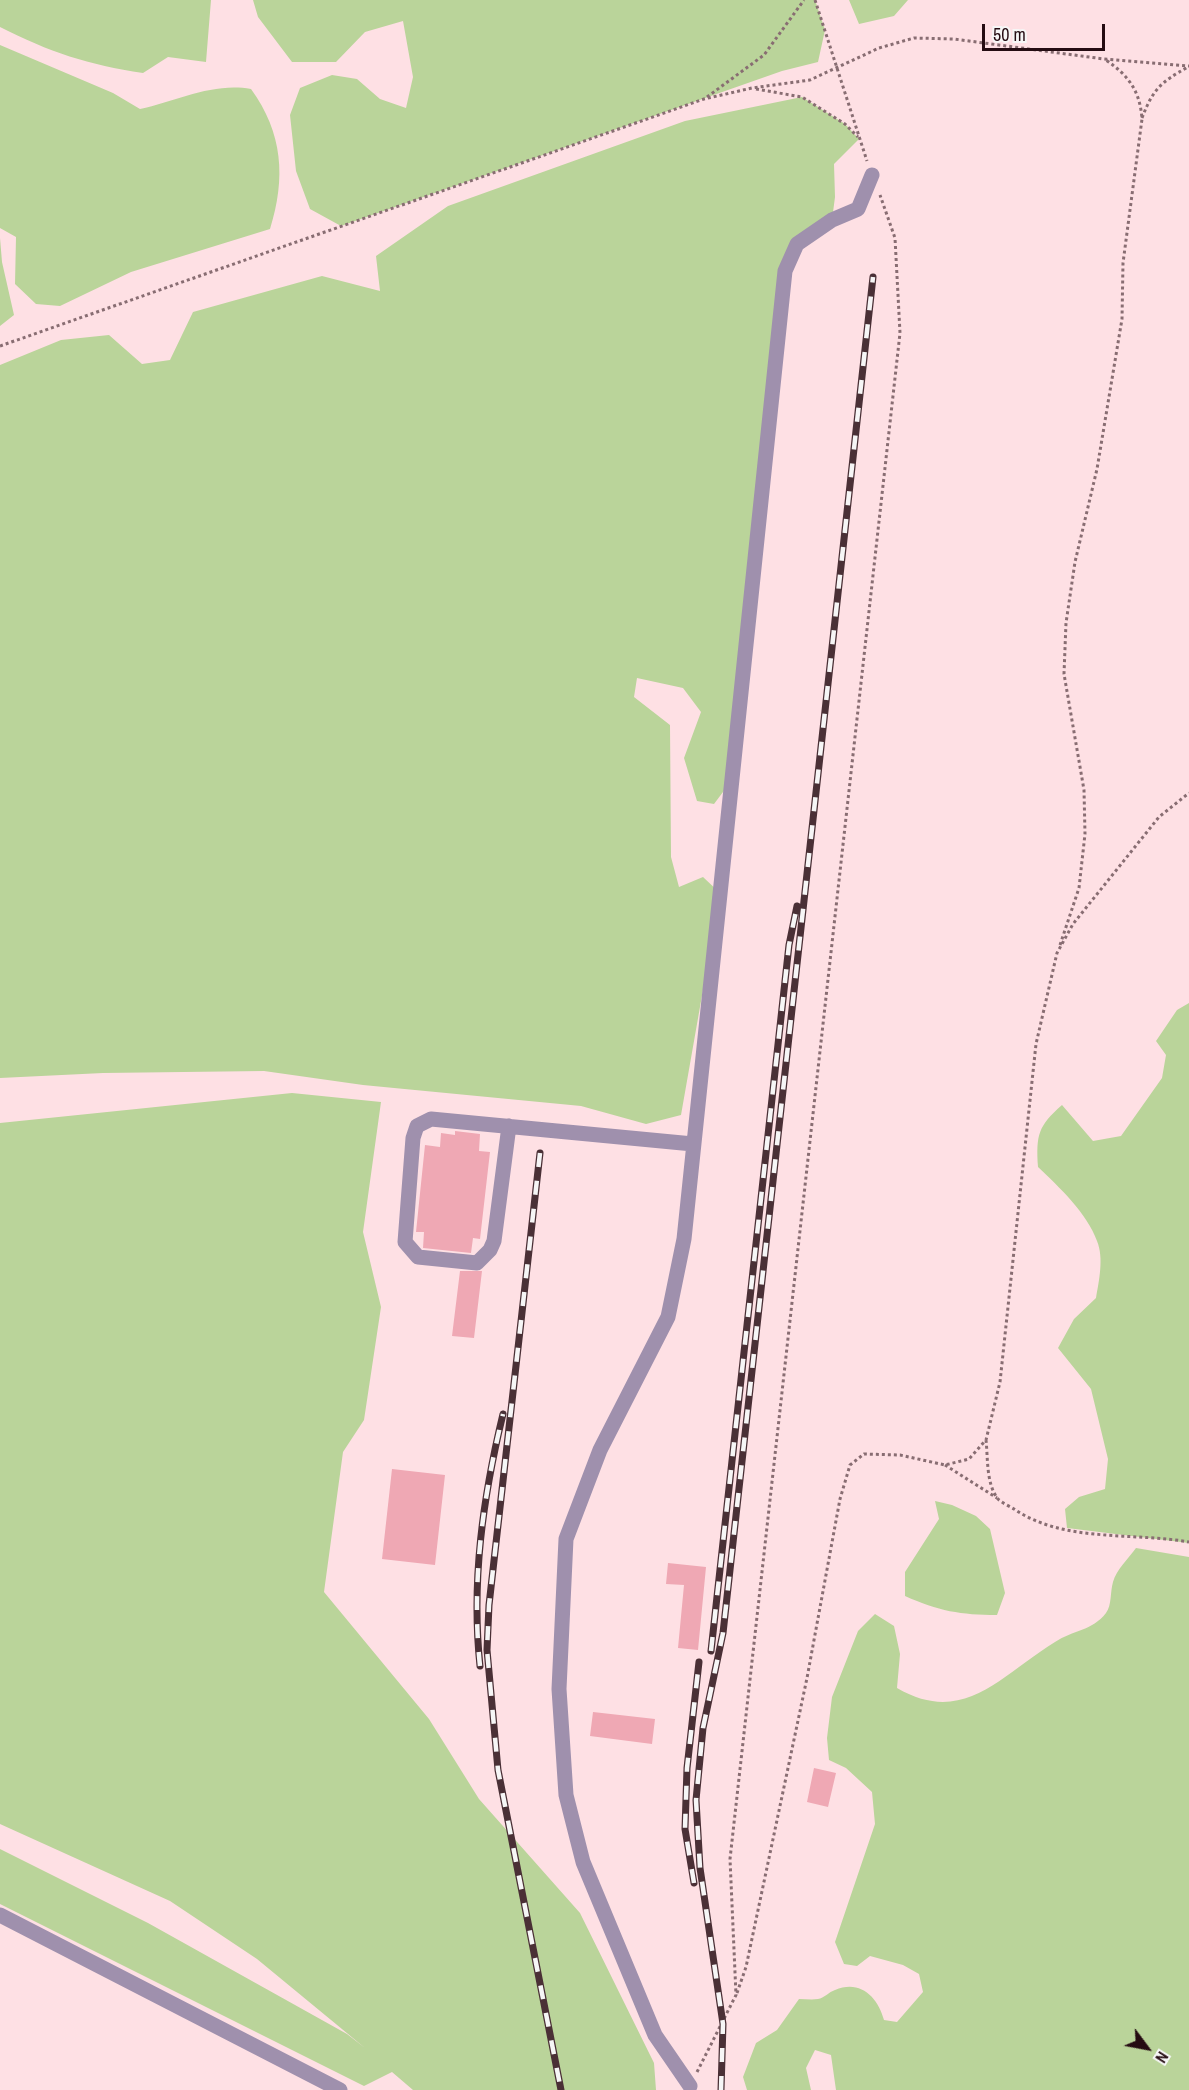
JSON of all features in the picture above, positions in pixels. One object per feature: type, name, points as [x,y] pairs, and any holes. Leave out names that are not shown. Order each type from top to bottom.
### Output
[{"type":"lane","points":[[690,2086],[655,2035],[583,1862],[566,1795],[559,1689],[566,1539],[600,1450],[668,1317],[684,1239],[785,271],[797,244],[832,220],[858,209],[872,175]]},
{"type":"lane","points":[[509,1126],[494,1241],[490,1250],[477,1263],[418,1257],[405,1242],[412,1138],[417,1126],[431,1119],[509,1126],[693,1144]]},
{"type":"lane","points":[[2,1920],[340,2090]]},
{"type":"path","points":[[704,99],[764,55],[804,0]]},
{"type":"path","points":[[736,1995],[730,1859],[900,333],[895,238],[815,0]]},
{"type":"path","points":[[0,346],[704,99],[752,88],[810,80],[879,48],[914,38],[954,39],[1189,66]]},
{"type":"path","points":[[998,1499],[990,1480],[986,1440],[1000,1382],[1036,1044],[1057,953],[1079,888],[1085,834],[1084,790],[1064,674],[1066,623],[1075,562],[1097,469],[1122,319],[1123,263],[1142,119],[1141,104],[1135,87],[1125,73],[1104,58]]},
{"type":"path","points":[[1142,119],[1151,95],[1166,79],[1189,66]]},
{"type":"path","points":[[752,88],[802,97],[845,124],[860,139]]},
{"type":"path","points":[[1057,953],[1073,924],[1160,817],[1189,793]]},
{"type":"path","points":[[945,1465],[969,1459],[986,1440]]},
{"type":"path","points":[[690,2086],[736,1995],[748,1956],[807,1678],[807,1662],[840,1499],[850,1465],[864,1454],[900,1455],[945,1465],[1023,1515],[1056,1527],[1116,1536],[1189,1542]]},
{"type":"green space","points":[[0,0],[211,0],[206,62],[168,57],[143,73],[105,66],[70,56],[35,44],[0,27]]},
{"type":"green space","points":[[253,0],[815,0],[825,30],[818,62],[782,71],[341,226],[310,209],[296,171],[290,115],[300,88],[332,75],[357,79],[380,99],[406,108],[413,77],[403,21],[365,32],[336,62],[292,62],[258,17]]},
{"type":"green space","points":[[849,0],[908,0],[894,16],[859,24]]},
{"type":"green space","points":[[0,45],[113,93],[140,109],[209,90],[251,89],[270,122],[278,156],[278,192],[270,229],[131,272],[60,306],[36,304],[15,284],[16,237],[0,228]]},
{"type":"green space","points":[[802,97],[845,124],[859,139],[834,164],[835,197],[832,220],[797,244],[785,271],[732,780],[714,804],[697,801],[684,758],[701,712],[683,688],[637,678],[634,697],[670,725],[671,857],[679,887],[703,877],[720,893],[681,1115],[646,1124],[581,1106],[363,1085],[264,1071],[103,1073],[0,1078],[0,365],[61,340],[109,335],[142,364],[170,360],[193,312],[322,276],[380,291],[376,256],[448,206],[685,121]]},
{"type":"green space","points":[[0,238],[2,262],[14,315],[0,326]]},
{"type":"green space","points":[[1189,1003],[1189,1543],[1067,1528],[1065,1509],[1079,1497],[1105,1489],[1108,1459],[1091,1389],[1058,1348],[1074,1319],[1096,1298],[1100,1255],[1097,1241],[1087,1220],[1072,1201],[1038,1167],[1037,1156],[1038,1139],[1043,1125],[1062,1105],[1093,1141],[1121,1136],[1162,1078],[1166,1055],[1156,1041],[1177,1010]]},
{"type":"green space","points":[[292,1093],[381,1102],[363,1232],[381,1307],[364,1420],[343,1452],[324,1592],[429,1719],[479,1799],[580,1913],[654,2063],[656,2090],[413,2090],[392,2072],[364,2086],[0,1904],[0,1849],[148,1923],[347,2034],[365,2048],[257,1959],[170,1901],[0,1824],[0,1123]]},
{"type":"green space","points":[[935,1501],[952,1505],[976,1516],[990,1529],[1005,1593],[997,1615],[950,1611],[905,1596],[905,1572],[939,1519]]},
{"type":"green space","points":[[1136,1548],[1189,1557],[1189,2090],[836,2090],[831,2055],[815,2050],[806,2068],[811,2090],[747,2090],[743,2077],[756,2043],[777,2030],[799,1999],[818,1999],[835,1990],[852,1987],[867,1992],[877,2004],[884,2020],[897,2022],[923,1992],[919,1974],[903,1965],[870,1956],[857,1966],[844,1964],[835,1942],[875,1824],[872,1792],[846,1768],[829,1760],[827,1738],[832,1697],[858,1631],[875,1614],[894,1626],[900,1654],[897,1688],[921,1699],[942,1702],[962,1699],[981,1692],[1055,1642],[1101,1619],[1109,1606],[1115,1578]]},
{"type":"building","points":[[455,1131],[480,1134],[479,1151],[490,1152],[480,1239],[473,1238],[471,1253],[423,1248],[424,1232],[416,1232],[425,1145],[440,1147],[441,1133],[455,1135]]},
{"type":"building","points":[[460,1271],[482,1271],[474,1338],[452,1336]]},
{"type":"building","points":[[392,1469],[445,1475],[435,1565],[382,1559]]},
{"type":"building","points":[[668,1563],[706,1567],[698,1650],[678,1648],[684,1585],[666,1584]]},
{"type":"building","points":[[593,1712],[655,1719],[652,1744],[590,1736]]},
{"type":"building","points":[[814,1768],[836,1773],[828,1807],[807,1802]]},
{"type":"railway","points":[[721,2090],[723,2024],[700,1868],[696,1800],[703,1728],[723,1633],[873,277]]},
{"type":"railway","points":[[711,1651],[789,945],[797,906]]},
{"type":"railway","points":[[540,1153],[489,1605],[487,1650],[498,1770],[561,2090]]},
{"type":"railway","points":[[480,1666],[478,1571],[490,1476],[503,1414]]},
{"type":"railway","points":[[694,1883],[685,1829],[687,1768],[699,1662]]}]
